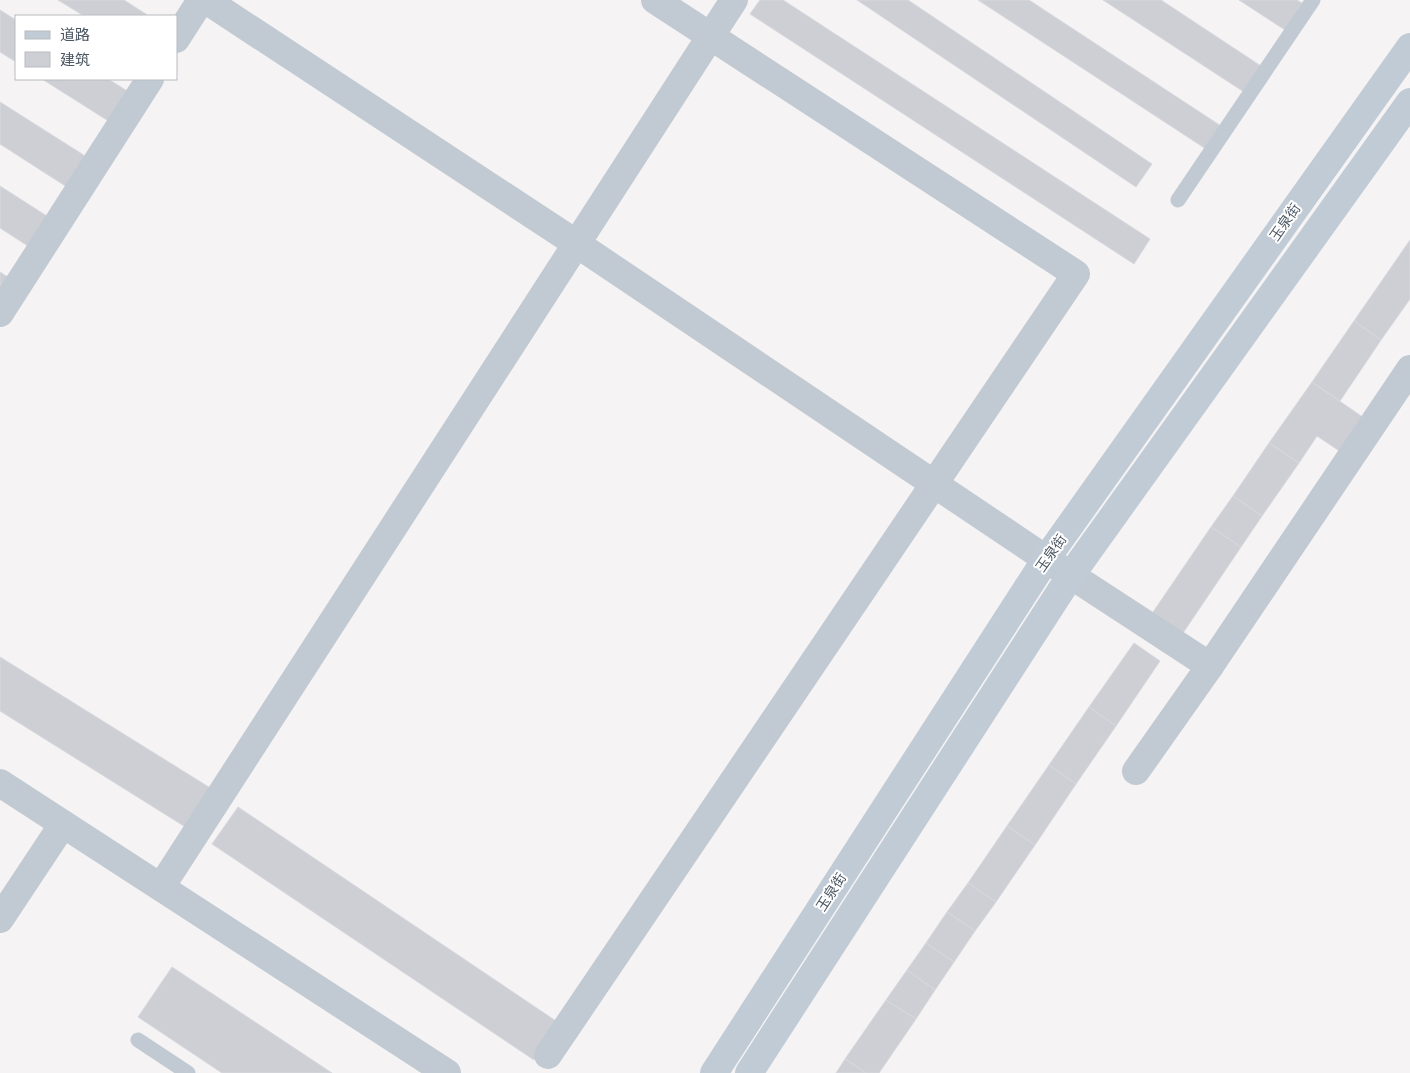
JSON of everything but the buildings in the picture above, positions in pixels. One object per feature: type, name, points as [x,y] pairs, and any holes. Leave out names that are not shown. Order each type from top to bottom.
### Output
[{"type":"main road","name":"玉泉街","points":[[714,1073],[1046,559],[1410,46]]},
{"type":"main road","points":[[749,1073],[1071,576],[1410,102]]},
{"type":"street","points":[[178,36],[201,0]]},
{"type":"street","points":[[206,0],[577,244],[1071,576],[1210,666]]},
{"type":"street","points":[[548,1055],[1076,274],[655,0]]},
{"type":"street","points":[[161,887],[734,0]]},
{"type":"street","points":[[0,313],[149,80]]},
{"type":"street","points":[[1136,771],[1210,666],[1410,369]]},
{"type":"street","points":[[0,782],[447,1073]]},
{"type":"street","points":[[0,919],[63,824]]},
{"type":"lane","points":[[1178,200],[1312,0]]},
{"type":"lane","points":[[138,1040],[188,1073]]}]
